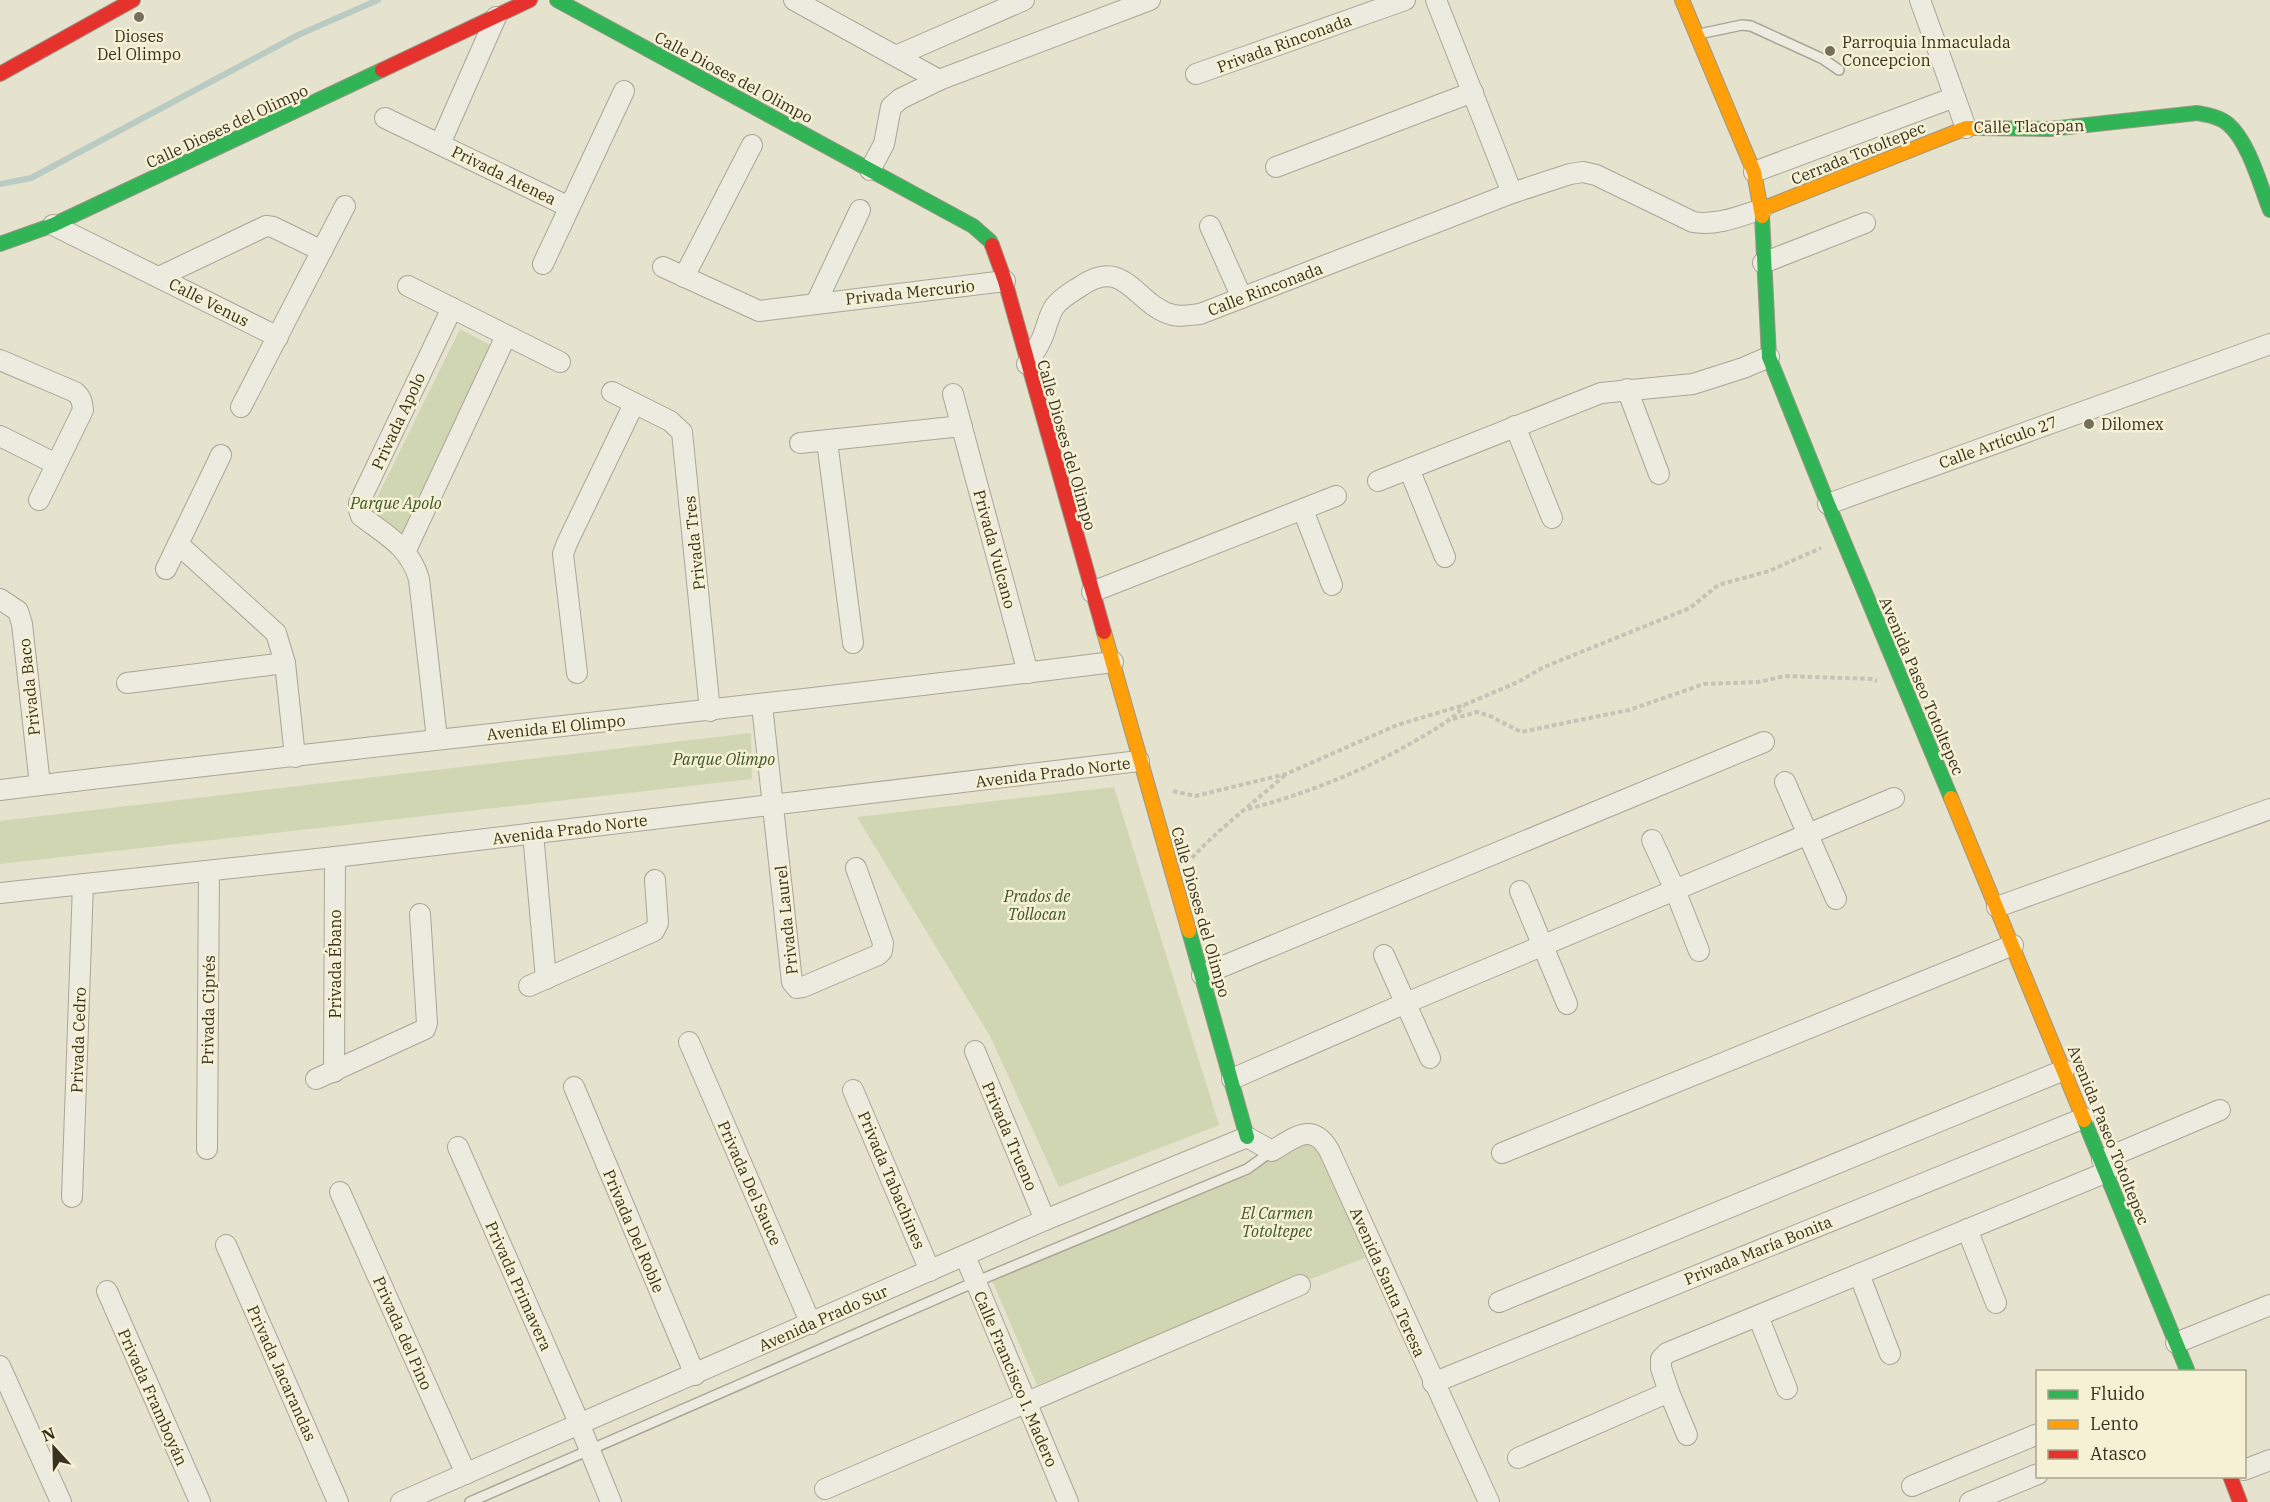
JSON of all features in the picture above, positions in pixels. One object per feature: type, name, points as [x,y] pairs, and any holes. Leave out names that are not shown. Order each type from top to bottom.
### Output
[{"type":"main road","name":"Calle Dioses del Olimpo","points":[[0,244],[53,225],[530,0]]},
{"type":"main road","name":"Calle Dioses del Olimpo","points":[[557,0],[982,232],[990,241],[1005,281],[1247,1137]]},
{"type":"main road","name":"Avenida Paseo Totoltepec","points":[[1682,0],[1754,172],[1762,209],[1769,357],[1841,536],[2013,945],[2188,1370]]},
{"type":"main road","points":[[0,74],[123,2]]},
{"type":"main road","name":"Calle Tlacopan","points":[[1966,128],[2050,129],[2197,114],[2213,116],[2229,124],[2240,139],[2270,210]]},
{"type":"main road","name":"Cerrada Totoltepec","points":[[1762,209],[1966,128]]},
{"type":"main road","points":[[2231,1478],[2240,1502]]},
{"type":"street","points":[[794,0],[939,80]]},
{"type":"street","points":[[896,56],[1024,0]]},
{"type":"street","points":[[870,170],[884,144],[891,107],[900,99],[939,80],[1150,0]]},
{"type":"street","name":"Privada Rinconada","points":[[1197,74],[1405,0]]},
{"type":"street","points":[[1436,0],[1512,194]]},
{"type":"street","name":"Calle Tlacopan","points":[[1920,0],[1966,128]]},
{"type":"street","name":"Privada Atenea","points":[[440,144],[496,18]]},
{"type":"street","name":"Privada Atenea","points":[[543,264],[624,91]]},
{"type":"street","points":[[1276,167],[1473,92]]},
{"type":"street","points":[[1754,172],[1954,97]]},
{"type":"street","name":"Privada Atenea","points":[[385,118],[569,207]]},
{"type":"street","points":[[684,277],[752,145]]},
{"type":"street","name":"Calle Rinconada","points":[[1027,364],[1044,335],[1054,308],[1062,298],[1099,275],[1112,275],[1171,314],[1185,316],[1200,314],[1512,194],[1570,174],[1583,172],[1596,175],[1693,222],[1704,224],[1718,222],[1762,209]]},
{"type":"street","points":[[241,407],[345,206]]},
{"type":"street","name":"Privada Mercurio","points":[[816,303],[860,210]]},
{"type":"street","points":[[1763,263],[1865,223]]},
{"type":"street","name":"Calle Venus","points":[[53,225],[278,337]]},
{"type":"street","points":[[159,277],[266,226],[273,227],[322,251]]},
{"type":"street","points":[[1210,226],[1242,298]]},
{"type":"street","name":"Privada Mercurio","points":[[663,267],[759,311],[1005,281]]},
{"type":"street","points":[[408,286],[560,362]]},
{"type":"street","name":"Privada Apolo","points":[[436,740],[416,568],[406,550],[361,516],[359,502],[452,308]]},
{"type":"street","points":[[406,550],[506,336]]},
{"type":"street","name":"Calle Artículo 27","points":[[1828,504],[2270,344]]},
{"type":"street","points":[[1378,481],[1600,393],[1693,384],[1769,357]]},
{"type":"street","points":[[0,360],[81,397],[83,411],[39,500]]},
{"type":"street","points":[[1627,389],[1659,474]]},
{"type":"street","name":"Privada Tres","points":[[612,392],[670,421],[682,432],[710,711]]},
{"type":"street","name":"Privada Vulcano","points":[[953,394],[1028,673]]},
{"type":"street","points":[[577,674],[564,554],[567,543],[634,404]]},
{"type":"street","points":[[800,443],[962,426]]},
{"type":"street","points":[[1515,426],[1552,518]]},
{"type":"street","points":[[0,436],[56,464]]},
{"type":"street","points":[[827,441],[853,644]]},
{"type":"street","points":[[166,569],[221,455]]},
{"type":"street","points":[[1409,469],[1445,557]]},
{"type":"street","points":[[1092,591],[1336,496]]},
{"type":"street","points":[[1303,510],[1332,585]]},
{"type":"street","points":[[178,544],[276,633],[285,663],[295,757]]},
{"type":"street","name":"Privada Baco","points":[[0,599],[18,612],[22,624],[40,785]]},
{"type":"street","name":"Avenida El Olimpo","points":[[0,790],[710,711],[1113,662]]},
{"type":"street","points":[[127,683],[285,663]]},
{"type":"street","name":"Privada Laurel","points":[[762,705],[792,982],[797,988],[878,955],[882,951],[883,943],[856,868]]},
{"type":"street","points":[[1202,975],[1764,742]]},
{"type":"street","name":"Avenida Prado Norte","points":[[0,893],[334,857],[1139,761]]},
{"type":"street","points":[[1785,782],[1836,899]]},
{"type":"street","points":[[1232,1079],[1406,1003],[1894,798]]},
{"type":"street","points":[[1997,907],[2270,809]]},
{"type":"street","points":[[533,833],[538,983],[654,931],[658,922],[655,880]]},
{"type":"street","points":[[1652,840],[1699,951]]},
{"type":"street","name":"Privada Ébano","points":[[334,857],[334,1072]]},
{"type":"street","name":"Privada Ciprés","points":[[207,1149],[209,871]]},
{"type":"street","name":"Privada Cedro","points":[[72,1197],[83,884]]},
{"type":"street","points":[[1520,891],[1567,1004]]},
{"type":"street","points":[[316,1080],[424,1029],[427,1023],[420,914]]},
{"type":"street","points":[[1502,1153],[2013,945]]},
{"type":"street","points":[[1384,956],[1430,1058]]},
{"type":"street","name":"Privada Del Sauce","points":[[689,1042],[811,1324]]},
{"type":"street","name":"Privada Trueno","points":[[975,1051],[1045,1221]]},
{"type":"street","points":[[1499,1302],[2064,1070]]},
{"type":"street","name":"Privada Del Roble","points":[[574,1088],[695,1375]]},
{"type":"street","name":"Privada Tabachines","points":[[853,1090],[930,1271]]},
{"type":"street","points":[[1687,1435],[1661,1368],[1661,1359],[1667,1353],[1967,1229],[2220,1110]]},
{"type":"street","name":"Privada María Bonita","points":[[1433,1383],[2084,1118]]},
{"type":"street","name":"Avenida Santa Teresa","points":[[1272,1151],[1306,1134],[1316,1135],[1323,1140],[1489,1502]]},
{"type":"street","points":[[1247,1137],[1272,1151]]},
{"type":"street","name":"Avenida Prado Sur","points":[[401,1502],[1045,1221],[1247,1137]]},
{"type":"street","name":"Privada Primavera","points":[[458,1147],[580,1425],[611,1502]]},
{"type":"street","name":"Privada del Pino","points":[[340,1192],[465,1474]]},
{"type":"street","points":[[1967,1229],[1996,1303]]},
{"type":"street","name":"Privada Jacarandas","points":[[226,1245],[338,1502]]},
{"type":"street","name":"Calle Francisco I. Madero","points":[[965,1256],[1068,1502]]},
{"type":"street","points":[[1859,1274],[1890,1354]]},
{"type":"street","points":[[825,1489],[1300,1286]]},
{"type":"street","name":"Privada Framboyán","points":[[107,1291],[200,1502]]},
{"type":"street","points":[[2176,1343],[2270,1305]]},
{"type":"street","points":[[1758,1316],[1787,1389]]},
{"type":"street","points":[[0,1365],[62,1502]]},
{"type":"street","points":[[1518,1458],[1669,1392]]},
{"type":"street","points":[[1912,1486],[2036,1434]]},
{"type":"street","points":[[2246,1469],[2270,1460]]},
{"type":"street","points":[[1970,1502],[2036,1474]]},
{"type":"lane","points":[[1696,35],[1742,25],[1751,26],[1823,59],[1839,70]]},
{"type":"lane","points":[[470,1502],[975,1282],[1246,1169],[1272,1151]]},
{"type":"path","points":[[1146,784],[1195,796],[1286,774],[1397,725],[1464,705],[1518,682],[1544,667],[1690,608],[1718,585],[1769,571],[1817,550],[1841,536]]},
{"type":"path","points":[[1248,809],[1292,798],[1385,759],[1453,719],[1477,712],[1521,732],[1629,710],[1704,684],[1758,682],[1785,676],[1871,679],[1889,688],[1903,683]]},
{"type":"path","points":[[1453,719],[1464,705]]},
{"type":"path","points":[[1172,871],[1189,861],[1210,838],[1248,809],[1286,774]]},
{"type":"green space","name":"Parque Apolo","points":[[460,329],[490,345],[402,536],[371,510]]},
{"type":"green space","name":"Parque Olimpo","points":[[751,733],[752,779],[0,864],[0,821]]},
{"type":"green space","name":"Prados de Tollocan","points":[[1114,787],[1219,1125],[1059,1187],[990,1036],[857,817]]},
{"type":"green space","name":"El Carmen Totoltepec","points":[[1316,1135],[1365,1258],[1037,1385],[990,1276]]},
{"type":"waterway","points":[[0,184],[31,178],[298,35],[378,0]]},
{"type":"traffic: fast","points":[[557,0],[973,226],[992,245]]},
{"type":"traffic: fast","points":[[0,244],[53,225],[382,70]]},
{"type":"traffic: fast","points":[[1977,128],[2050,129],[2197,113],[2214,117],[2228,124],[2242,142],[2270,210]]},
{"type":"traffic: fast","points":[[1762,216],[1769,357],[1951,798]]},
{"type":"traffic: fast","points":[[1189,931],[1247,1137]]},
{"type":"traffic: fast","points":[[2084,1120],[2187,1370]]},
{"type":"traffic: slow","points":[[1682,0],[1754,172],[1762,216]]},
{"type":"traffic: slow","points":[[1762,209],[1966,128],[1977,128]]},
{"type":"traffic: slow","points":[[1104,632],[1189,931]]},
{"type":"traffic: slow","points":[[1951,798],[2084,1120]]},
{"type":"traffic: jam","points":[[0,74],[133,0]]},
{"type":"traffic: jam","points":[[382,70],[530,0]]},
{"type":"traffic: jam","points":[[992,245],[1005,281],[1104,632]]},
{"type":"traffic: jam","points":[[2231,1478],[2240,1502]]},
{"type":"place","name":"Dioses Del Olimpo","points":[[139,17]]},
{"type":"place","name":"Parroquia Inmaculada Concepcion","points":[[1830,51]]},
{"type":"place","name":"Dilomex","points":[[2089,424]]}]
